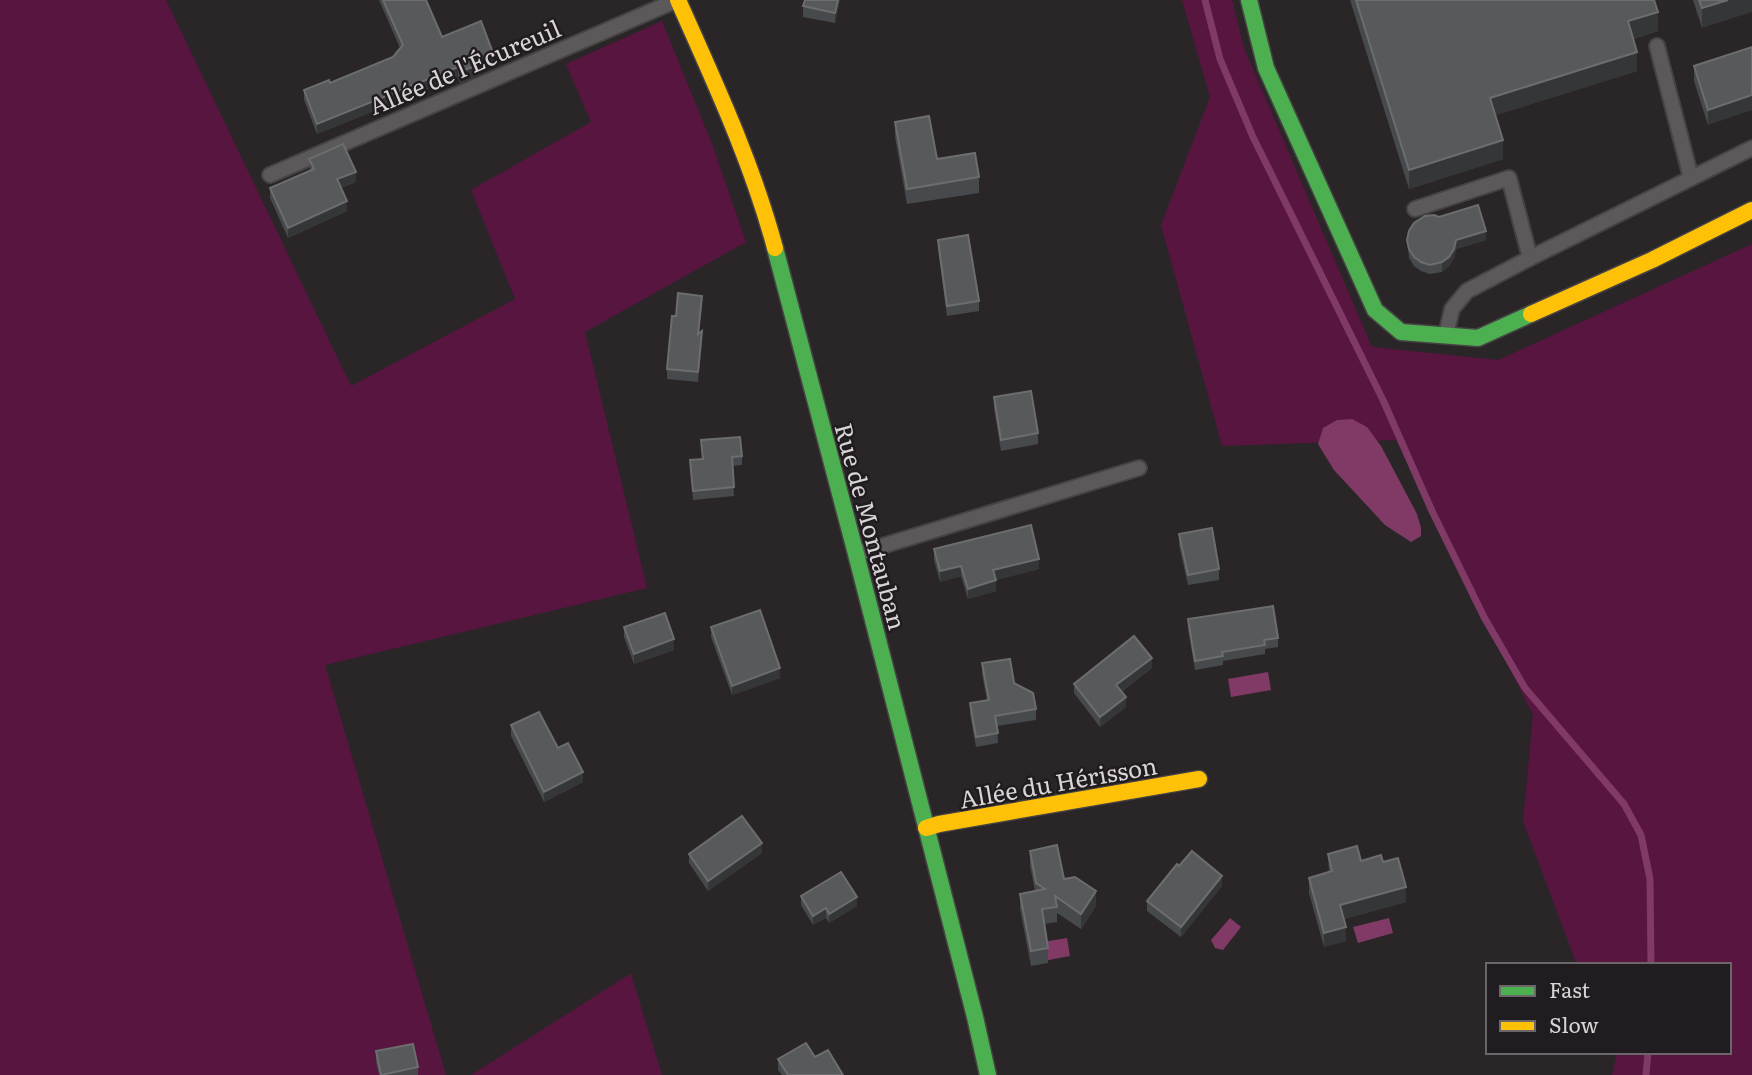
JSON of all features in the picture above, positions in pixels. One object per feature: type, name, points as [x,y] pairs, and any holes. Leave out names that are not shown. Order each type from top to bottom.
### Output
[{"type":"street","name":"Rue de Montauban","points":[[677,0],[723,98],[766,218],[856,554],[988,1075]]},
{"type":"street","points":[[1249,0],[1266,68],[1375,310],[1401,332],[1478,338],[1652,260],[1752,210]]},
{"type":"street","name":"Allée du Hérisson","points":[[926,828],[1199,779]]},
{"type":"lane","name":"Allée de l'Écureuil","points":[[270,175],[677,0]]},
{"type":"lane","points":[[1657,46],[1691,178]]},
{"type":"lane","points":[[1446,336],[1452,309],[1466,291],[1752,148]]},
{"type":"lane","points":[[1415,209],[1509,178],[1530,258]]},
{"type":"lane","points":[[856,554],[1139,468]]},
{"type":"shaded area","points":[[0,0],[166,0],[351,386],[515,299],[471,190],[591,122],[566,64],[662,21],[712,144],[746,242],[585,332],[647,588],[325,665],[446,1075],[0,1075]]},
{"type":"shaded area","points":[[1182,0],[1232,0],[1244,48],[1372,347],[1498,360],[1752,244],[1752,1075],[1612,1075],[1617,1054],[1731,1054],[1731,963],[1576,963],[1523,821],[1533,715],[1396,440],[1222,446],[1161,225],[1210,97]]},
{"type":"shaded area","points":[[1352,419],[1367,427],[1381,446],[1417,514],[1421,536],[1411,542],[1385,525],[1334,470],[1318,444],[1323,428],[1337,420]]},
{"type":"shaded area","points":[[1268,672],[1271,690],[1231,697],[1228,679]]},
{"type":"shaded area","points":[[1230,918],[1241,927],[1223,950],[1215,948],[1211,940]]},
{"type":"shaded area","points":[[1389,918],[1393,933],[1358,943],[1353,927]]},
{"type":"shaded area","points":[[1067,938],[1070,956],[1038,962],[1031,944]]},
{"type":"shaded area","points":[[630,974],[662,1075],[471,1075]]},
{"type":"building","points":[[383,0],[426,0],[442,37],[481,21],[493,53],[477,59],[480,64],[460,72],[458,67],[317,124],[304,90],[329,80],[330,83],[393,57],[403,45]]},
{"type":"building","points":[[805,0],[838,0],[835,13],[803,6]]},
{"type":"building","points":[[1356,0],[1654,0],[1658,12],[1628,21],[1637,52],[1490,98],[1503,140],[1409,170]]},
{"type":"building","points":[[1699,0],[1728,0],[1702,8]]},
{"type":"building","points":[[1752,47],[1752,95],[1708,110],[1694,66]]},
{"type":"building","points":[[929,116],[937,159],[975,153],[979,177],[907,189],[895,122]]},
{"type":"building","points":[[343,144],[356,172],[337,179],[347,201],[288,228],[270,188],[314,169],[309,159]]},
{"type":"building","points":[[1478,205],[1486,231],[1456,240],[1449,257],[1442,262],[1430,265],[1414,257],[1407,240],[1414,223],[1425,216],[1439,217]]},
{"type":"building","points":[[968,235],[979,301],[947,306],[938,240]]},
{"type":"building","points":[[678,293],[702,296],[698,372],[667,369],[672,316],[676,316]]},
{"type":"building","points":[[1031,391],[1038,433],[1001,440],[994,397]]},
{"type":"building","points":[[740,437],[742,456],[732,457],[734,487],[693,491],[690,460],[703,459],[701,440]]},
{"type":"building","points":[[1031,525],[1039,559],[993,570],[996,580],[968,589],[961,566],[940,571],[934,549]]},
{"type":"building","points":[[1212,528],[1219,569],[1188,575],[1179,534]]},
{"type":"building","points":[[1273,606],[1278,638],[1264,640],[1265,645],[1222,652],[1223,656],[1195,661],[1188,619]]},
{"type":"building","points":[[760,610],[780,668],[732,686],[711,627]]},
{"type":"building","points":[[665,613],[674,639],[634,654],[624,627]]},
{"type":"building","points":[[1134,636],[1152,658],[1116,685],[1126,697],[1100,717],[1074,684]]},
{"type":"building","points":[[1010,659],[1014,683],[1033,693],[1036,709],[995,716],[998,733],[976,737],[970,703],[989,700],[982,663]]},
{"type":"building","points":[[539,712],[558,748],[568,743],[583,772],[544,792],[511,725]]},
{"type":"building","points":[[742,816],[762,843],[708,881],[689,854]]},
{"type":"building","points":[[1057,845],[1064,879],[1075,877],[1096,891],[1081,914],[1055,896],[1057,907],[1042,909],[1048,948],[1031,951],[1020,894],[1045,889],[1036,883],[1030,851]]},
{"type":"building","points":[[1357,846],[1361,861],[1381,855],[1383,862],[1398,858],[1406,887],[1340,905],[1346,927],[1324,933],[1309,878],[1332,871],[1328,854]]},
{"type":"building","points":[[1192,851],[1222,876],[1181,927],[1147,901],[1177,864],[1179,866]]},
{"type":"building","points":[[841,872],[857,897],[829,914],[826,908],[813,916],[801,896]]},
{"type":"building","points":[[806,1043],[815,1057],[828,1050],[843,1075],[788,1075],[778,1059]]},
{"type":"building","points":[[413,1044],[418,1067],[381,1075],[376,1051]]},
{"type":"waterway","points":[[1205,0],[1220,59],[1253,137],[1383,400],[1432,511],[1484,617],[1525,688],[1624,804],[1641,835],[1650,879],[1651,963]]},
{"type":"waterway","points":[[1646,1075],[1648,1054]]},
{"type":"traffic: fast","points":[[1249,0],[1266,68],[1375,310],[1401,332],[1478,338],[1531,314]]},
{"type":"traffic: fast","points":[[775,248],[856,554],[988,1075]]},
{"type":"traffic: slow","points":[[678,0],[744,153],[775,248]]},
{"type":"traffic: slow","points":[[1531,314],[1652,260],[1752,210]]},
{"type":"traffic: slow","points":[[926,828],[1199,779]]}]
